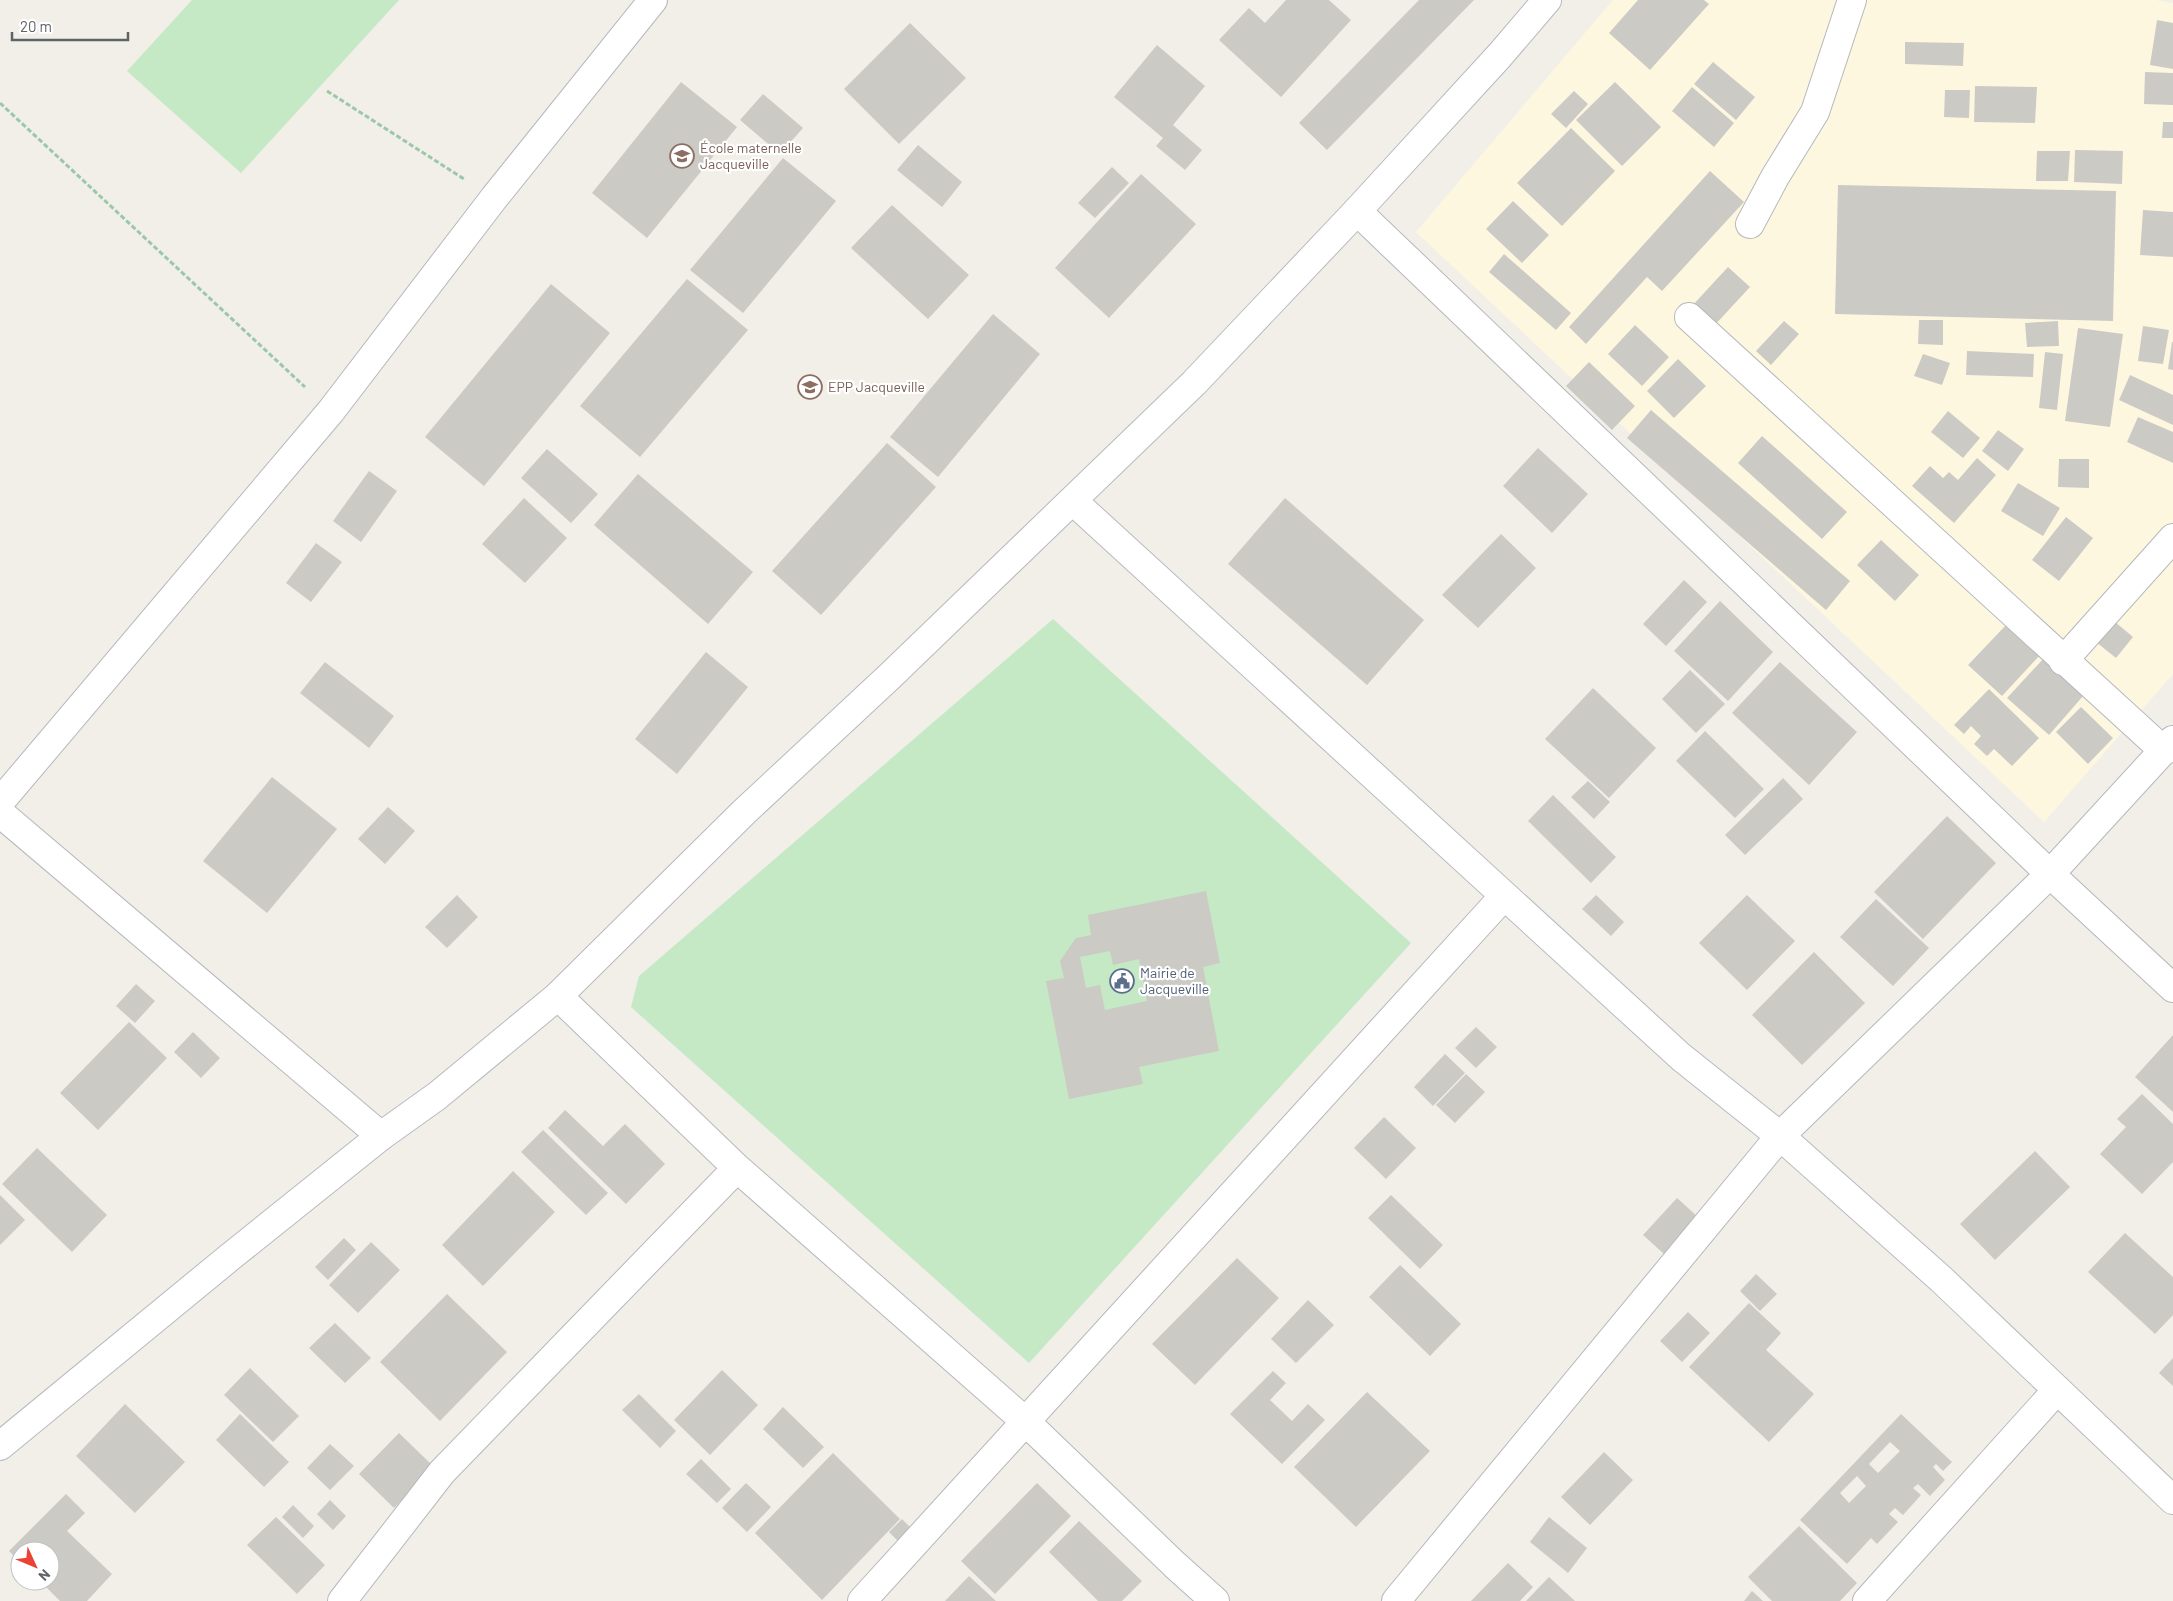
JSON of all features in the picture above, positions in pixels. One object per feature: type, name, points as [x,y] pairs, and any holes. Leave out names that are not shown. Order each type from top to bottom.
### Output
[{"type":"street","points":[[0,802],[331,411],[494,198],[653,0]]},
{"type":"street","points":[[0,1446],[381,1136],[437,1096],[558,996],[744,812],[1194,384],[1356,212],[1500,55],[1547,0]]},
{"type":"street","points":[[1750,224],[1775,177],[1816,112],[1852,0]]},
{"type":"street","points":[[1356,212],[2050,874],[2173,988]]},
{"type":"street","points":[[1396,1601],[1780,1136],[2050,874],[2168,746],[2064,661],[1689,317]]},
{"type":"street","points":[[1073,501],[1681,1057],[1780,1136],[1941,1279],[2173,1500]]},
{"type":"street","points":[[2064,661],[2173,538]]},
{"type":"street","points":[[0,813],[381,1136]]},
{"type":"street","points":[[862,1601],[1504,896]]},
{"type":"street","points":[[558,996],[737,1168],[1026,1422],[1215,1601]]},
{"type":"street","points":[[342,1601],[442,1472],[737,1168]]},
{"type":"street","points":[[1867,1601],[2057,1390]]},
{"type":"path","points":[[327,91],[494,198]]},
{"type":"path","points":[[0,103],[331,411]]},
{"type":"shaded area","points":[[1613,0],[2155,0],[2173,3],[2173,674],[2044,822],[1416,232]]},
{"type":"green space","points":[[192,0],[399,0],[241,173],[127,71]]},
{"type":"green space","points":[[1053,619],[1411,943],[1029,1363],[631,1007],[639,976]]},
{"type":"building","points":[[1286,0],[1329,0],[1351,20],[1281,97],[1219,40],[1249,8],[1265,23]]},
{"type":"building","points":[[1419,0],[1474,0],[1327,150],[1299,123]]},
{"type":"building","points":[[1638,0],[1704,0],[1709,4],[1650,70],[1609,33]]},
{"type":"building","points":[[2157,20],[2173,23],[2173,69],[2150,65]]},
{"type":"building","points":[[910,23],[966,78],[899,144],[844,89]]},
{"type":"building","points":[[1905,42],[1964,43],[1963,66],[1905,64]]},
{"type":"building","points":[[1157,45],[1205,86],[1173,125],[1202,150],[1185,170],[1156,146],[1163,138],[1114,97]]},
{"type":"building","points":[[1713,62],[1755,97],[1736,120],[1694,84]]},
{"type":"building","points":[[2145,72],[2173,73],[2173,105],[2144,104]]},
{"type":"building","points":[[681,82],[737,127],[647,238],[592,193]]},
{"type":"building","points":[[1615,82],[1661,127],[1622,166],[1576,120]]},
{"type":"building","points":[[1975,86],[2037,87],[2035,123],[1974,122]]},
{"type":"building","points":[[1692,87],[1734,123],[1714,147],[1672,111]]},
{"type":"building","points":[[1945,90],[1970,90],[1969,118],[1944,117]]},
{"type":"building","points":[[1574,91],[1588,104],[1566,128],[1551,114]]},
{"type":"building","points":[[763,94],[803,128],[780,154],[740,120]]},
{"type":"building","points":[[2163,122],[2173,122],[2173,138],[2162,138]]},
{"type":"building","points":[[1571,128],[1615,171],[1562,226],[1517,183]]},
{"type":"building","points":[[918,145],[962,182],[942,207],[897,170]]},
{"type":"building","points":[[2075,150],[2123,151],[2122,184],[2074,182]]},
{"type":"building","points":[[2037,151],[2070,151],[2068,181],[2036,181]]},
{"type":"building","points":[[783,158],[836,201],[743,313],[690,270]]},
{"type":"building","points":[[1112,167],[1129,183],[1095,218],[1078,203]]},
{"type":"building","points":[[1710,171],[1744,202],[1662,291],[1647,277],[1586,344],[1569,327]]},
{"type":"building","points":[[1141,174],[1196,224],[1109,318],[1055,268]]},
{"type":"building","points":[[1838,185],[2116,191],[2113,321],[1835,314]]},
{"type":"building","points":[[1513,201],[1549,235],[1522,263],[1486,229]]},
{"type":"building","points":[[892,205],[969,275],[928,319],[851,248]]},
{"type":"building","points":[[2143,210],[2173,212],[2173,257],[2140,255]]},
{"type":"building","points":[[1504,254],[1571,313],[1556,330],[1489,272]]},
{"type":"building","points":[[1728,267],[1750,287],[1713,327],[1691,307]]},
{"type":"building","points":[[687,279],[748,330],[640,457],[580,406]]},
{"type":"building","points":[[551,284],[610,333],[484,486],[425,437]]},
{"type":"building","points":[[993,314],[1040,354],[938,477],[890,437]]},
{"type":"building","points":[[1919,320],[1943,320],[1943,345],[1918,344]]},
{"type":"building","points":[[1784,321],[1799,334],[1771,365],[1756,351]]},
{"type":"building","points":[[2058,321],[2059,346],[2027,347],[2025,323]]},
{"type":"building","points":[[1635,325],[1669,357],[1642,386],[1608,354]]},
{"type":"building","points":[[2143,326],[2169,330],[2163,364],[2138,361]]},
{"type":"building","points":[[2078,328],[2123,334],[2110,427],[2065,421]]},
{"type":"building","points":[[2173,342],[2173,370],[2168,369]]},
{"type":"building","points":[[1967,351],[2034,354],[2033,377],[1966,375]]},
{"type":"building","points":[[2045,352],[2063,354],[2057,410],[2039,408]]},
{"type":"building","points":[[1923,354],[1950,363],[1942,385],[1914,376]]},
{"type":"building","points":[[1678,359],[1706,386],[1674,418],[1647,391]]},
{"type":"building","points":[[1589,362],[1635,406],[1612,430],[1566,386]]},
{"type":"building","points":[[2130,375],[2173,395],[2173,425],[2119,400]]},
{"type":"building","points":[[1651,410],[1850,581],[1826,610],[1627,438]]},
{"type":"building","points":[[1948,411],[1980,438],[1963,458],[1931,432]]},
{"type":"building","points":[[2138,417],[2173,432],[2173,463],[2127,442]]},
{"type":"building","points":[[1998,430],[2024,449],[2008,471],[1982,451]]},
{"type":"building","points":[[1762,436],[1847,512],[1822,539],[1738,463]]},
{"type":"building","points":[[887,443],[936,487],[821,615],[772,571]]},
{"type":"building","points":[[1538,448],[1588,494],[1552,533],[1503,486]]},
{"type":"building","points":[[547,449],[598,494],[571,523],[521,478]]},
{"type":"building","points":[[1977,458],[1996,475],[1954,523],[1912,486],[1930,466],[1943,478],[1949,472],[1958,480]]},
{"type":"building","points":[[2059,459],[2089,459],[2089,488],[2058,487]]},
{"type":"building","points":[[369,471],[397,491],[361,542],[333,521]]},
{"type":"building","points":[[638,474],[753,572],[708,624],[594,525]]},
{"type":"building","points":[[2018,483],[2060,508],[2043,536],[2001,511]]},
{"type":"building","points":[[524,498],[567,538],[525,583],[482,544]]},
{"type":"building","points":[[1285,498],[1424,620],[1367,685],[1228,564]]},
{"type":"building","points":[[2066,517],[2093,538],[2059,581],[2032,560]]},
{"type":"building","points":[[1501,534],[1536,568],[1478,628],[1442,595]]},
{"type":"building","points":[[1881,540],[1919,575],[1895,601],[1857,565]]},
{"type":"building","points":[[316,543],[342,562],[311,602],[286,583]]},
{"type":"building","points":[[1684,580],[1707,602],[1666,646],[1643,624]]},
{"type":"building","points":[[1720,601],[1773,652],[1728,701],[1674,651]]},
{"type":"building","points":[[2114,621],[2133,637],[2116,658],[2096,642]]},
{"type":"building","points":[[2008,623],[2041,654],[2002,696],[1968,665]]},
{"type":"building","points":[[706,652],[748,687],[677,774],[635,739]]},
{"type":"building","points":[[2044,658],[2084,695],[2049,735],[2007,698]]},
{"type":"building","points":[[325,662],[394,716],[369,748],[300,693]]},
{"type":"building","points":[[1780,662],[1857,732],[1809,785],[1732,713]]},
{"type":"building","points":[[1690,670],[1725,704],[1696,733],[1662,699]]},
{"type":"building","points":[[1593,688],[1656,748],[1609,798],[1545,739]]},
{"type":"building","points":[[1989,689],[2039,738],[2012,766],[1994,749],[1987,756],[1974,744],[1981,736],[1971,726],[1964,734],[1954,725]]},
{"type":"building","points":[[2081,707],[2113,738],[2088,764],[2056,732]]},
{"type":"building","points":[[1705,731],[1764,789],[1735,818],[1676,761]]},
{"type":"building","points":[[272,777],[337,829],[267,913],[203,861]]},
{"type":"building","points":[[1783,778],[1803,799],[1745,855],[1725,835]]},
{"type":"building","points":[[1588,781],[1610,802],[1594,819],[1571,797]]},
{"type":"building","points":[[1553,795],[1616,857],[1591,883],[1528,821]]},
{"type":"building","points":[[388,807],[415,831],[385,864],[358,839]]},
{"type":"building","points":[[1947,816],[1996,863],[1923,939],[1874,892]]},
{"type":"building","points":[[1206,891],[1220,963],[1203,967],[1219,1051],[1139,1067],[1143,1084],[1069,1099],[1046,981],[1064,978],[1060,961],[1076,938],[1091,935],[1088,915]],"holes":[[[1110,951],[1113,965],[1139,959],[1147,1001],[1105,1010],[1100,985],[1086,988],[1080,957]]]},
{"type":"building","points":[[457,895],[478,917],[447,948],[425,927]]},
{"type":"building","points":[[1596,895],[1624,922],[1611,936],[1582,909]]},
{"type":"building","points":[[1747,895],[1795,941],[1747,990],[1699,943]]},
{"type":"building","points":[[1876,899],[1929,948],[1893,986],[1840,937]]},
{"type":"building","points":[[1814,952],[1865,1003],[1802,1065],[1752,1015]]},
{"type":"building","points":[[136,984],[155,1001],[135,1023],[116,1006]]},
{"type":"building","points":[[129,1022],[167,1058],[98,1130],[60,1093]]},
{"type":"building","points":[[1476,1027],[1497,1047],[1476,1068],[1455,1048]]},
{"type":"building","points":[[193,1032],[220,1058],[201,1078],[174,1052]]},
{"type":"building","points":[[2173,1035],[2173,1112],[2135,1077]]},
{"type":"building","points":[[1445,1054],[1465,1073],[1433,1106],[1414,1087]]},
{"type":"building","points":[[1466,1074],[1485,1092],[1455,1123],[1436,1105]]},
{"type":"building","points":[[2142,1094],[2173,1124],[2173,1162],[2142,1194],[2100,1154],[2126,1127],[2117,1119]]},
{"type":"building","points":[[565,1110],[603,1146],[625,1124],[665,1164],[626,1204],[548,1128]]},
{"type":"building","points":[[1384,1117],[1416,1148],[1386,1179],[1354,1148]]},
{"type":"building","points":[[543,1130],[608,1193],[586,1215],[521,1152]]},
{"type":"building","points":[[37,1148],[107,1215],[72,1252],[2,1184]]},
{"type":"building","points":[[2035,1151],[2070,1187],[1995,1260],[1960,1224]]},
{"type":"building","points":[[513,1171],[555,1212],[483,1286],[442,1245]]},
{"type":"building","points":[[0,1195],[25,1220],[0,1245]]},
{"type":"building","points":[[1391,1195],[1443,1245],[1420,1269],[1368,1218]]},
{"type":"building","points":[[1677,1198],[1698,1217],[1664,1254],[1643,1235]]},
{"type":"building","points":[[2125,1233],[2173,1277],[2173,1315],[2155,1334],[2088,1272]]},
{"type":"building","points":[[344,1238],[356,1250],[328,1280],[315,1267]]},
{"type":"building","points":[[371,1242],[400,1270],[358,1313],[329,1285]]},
{"type":"building","points":[[1237,1258],[1279,1298],[1195,1385],[1152,1344]]},
{"type":"building","points":[[1400,1265],[1461,1324],[1430,1356],[1369,1297]]},
{"type":"building","points":[[1756,1274],[1777,1294],[1760,1311],[1740,1291]]},
{"type":"building","points":[[447,1294],[507,1352],[440,1421],[380,1362]]},
{"type":"building","points":[[1308,1300],[1334,1325],[1296,1363],[1271,1339]]},
{"type":"building","points":[[1749,1303],[1781,1333],[1766,1350],[1814,1394],[1769,1442],[1689,1367]]},
{"type":"building","points":[[1688,1312],[1710,1333],[1682,1362],[1660,1341]]},
{"type":"building","points":[[335,1323],[371,1358],[345,1383],[309,1348]]},
{"type":"building","points":[[2173,1358],[2173,1386],[2159,1373]]},
{"type":"building","points":[[250,1368],[299,1416],[273,1442],[224,1395]]},
{"type":"building","points":[[722,1370],[758,1405],[710,1455],[674,1420]]},
{"type":"building","points":[[1273,1371],[1286,1383],[1270,1400],[1292,1421],[1308,1404],[1325,1420],[1282,1464],[1230,1414]]},
{"type":"building","points":[[1367,1392],[1430,1451],[1356,1527],[1294,1467]]},
{"type":"building","points":[[639,1394],[676,1431],[660,1448],[622,1410]]},
{"type":"building","points":[[125,1404],[185,1462],[135,1513],[76,1456]]},
{"type":"building","points":[[783,1407],[824,1447],[803,1468],[763,1429]]},
{"type":"building","points":[[240,1414],[289,1462],[264,1487],[216,1440]]},
{"type":"building","points":[[1901,1414],[1952,1462],[1943,1471],[1936,1464],[1933,1467],[1945,1480],[1930,1496],[1918,1484],[1913,1488],[1921,1495],[1903,1515],[1895,1508],[1889,1514],[1898,1522],[1877,1544],[1871,1538],[1847,1564],[1800,1520]],"holes":[[[1890,1442],[1900,1451],[1878,1473],[1869,1464]],[[1857,1476],[1866,1486],[1849,1503],[1840,1493]]]},
{"type":"building","points":[[399,1433],[434,1467],[394,1508],[359,1474]]},
{"type":"building","points":[[330,1444],[354,1466],[330,1490],[307,1468]]},
{"type":"building","points":[[1604,1452],[1633,1480],[1590,1525],[1561,1497]]},
{"type":"building","points":[[833,1453],[900,1519],[822,1600],[755,1533]]},
{"type":"building","points":[[701,1459],[731,1489],[717,1503],[686,1474]]},
{"type":"building","points":[[746,1483],[771,1507],[747,1532],[722,1508]]},
{"type":"building","points":[[1037,1483],[1071,1516],[995,1594],[961,1561]]},
{"type":"building","points":[[66,1494],[85,1513],[67,1531],[112,1574],[87,1601],[60,1601],[50,1591],[60,1591],[60,1541],[19,1541]]},
{"type":"building","points":[[330,1500],[346,1516],[333,1530],[317,1514]]},
{"type":"building","points":[[293,1505],[314,1526],[303,1538],[282,1517]]},
{"type":"building","points":[[276,1517],[325,1565],[297,1594],[247,1545]]},
{"type":"building","points":[[1549,1517],[1587,1548],[1568,1573],[1530,1542]]},
{"type":"building","points":[[902,1519],[912,1529],[899,1542],[889,1532]]},
{"type":"building","points":[[1079,1521],[1142,1581],[1122,1601],[1098,1601],[1049,1552]]},
{"type":"building","points":[[1799,1526],[1857,1583],[1840,1601],[1772,1601],[1748,1577]]},
{"type":"building","points":[[1508,1563],[1533,1587],[1520,1601],[1471,1601]]},
{"type":"building","points":[[969,1576],[996,1601],[945,1601]]},
{"type":"building","points":[[1549,1577],[1575,1601],[1526,1601]]},
{"type":"building","points":[[1752,1591],[1763,1601],[1744,1601]]},
{"type":"place","name":"École maternelle Jacqueville","points":[[682,156]]},
{"type":"place","name":"EPP Jacqueville","points":[[810,387]]},
{"type":"place","name":"Mairie de Jacqueville","points":[[1122,981]]}]
